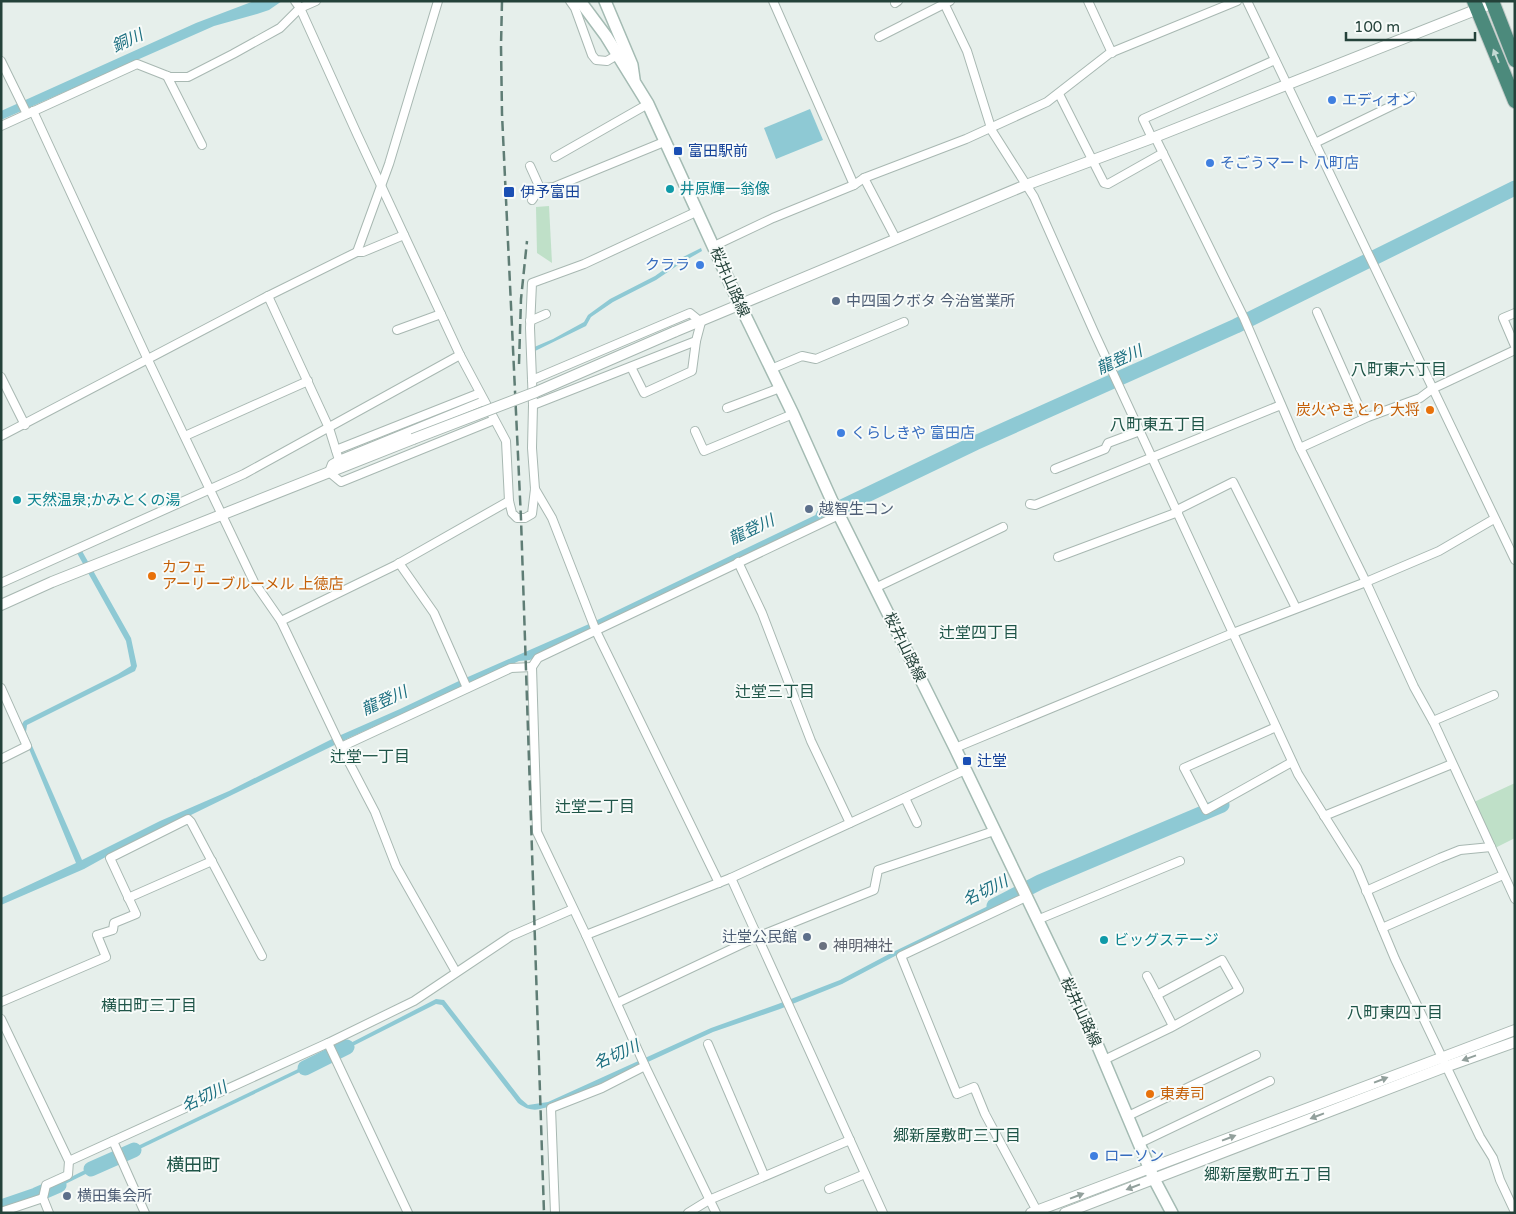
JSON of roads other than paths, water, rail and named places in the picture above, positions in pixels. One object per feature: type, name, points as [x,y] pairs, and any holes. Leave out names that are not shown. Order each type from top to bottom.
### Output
[{"type":"highway","points":[[1493,2],[1515,60]]},
{"type":"highway","points":[[1475,5],[1515,101]]},
{"type":"main road","name":"桜井山路線","points":[[580,1],[606,36],[648,104],[664,142],[839,514],[1038,920],[1104,1060],[1152,1174],[1172,1213]]},
{"type":"main road","name":"桜井山路線","points":[[605,1],[632,65],[634,83]]},
{"type":"street","points":[[295,1],[300,8],[460,355],[506,441],[508,501],[516,518],[525,518],[532,514],[535,489],[532,448],[533,405],[530,321],[532,283],[584,264],[698,211]]},
{"type":"street","points":[[1,126],[137,64],[167,76],[188,76],[280,28],[300,8],[316,1]]},
{"type":"street","points":[[357,252],[381,185],[438,1]]},
{"type":"street","points":[[570,1],[575,8],[592,55],[596,60],[607,61],[617,55]]},
{"type":"street","points":[[773,1],[854,185]]},
{"type":"street","points":[[1088,1],[1112,53]]},
{"type":"street","points":[[714,246],[773,218],[854,185],[864,178],[992,128],[1047,102],[1112,53],[1237,1]]},
{"type":"street","points":[[1248,1],[1515,560]]},
{"type":"street","points":[[879,36],[946,2],[967,52],[992,128],[1034,197],[1292,762],[1356,868],[1443,1062],[1480,1137],[1493,1158],[1500,1180],[1515,1212]]},
{"type":"street","points":[[1,604],[413,438],[536,392],[1026,184],[1153,138],[1475,5],[1493,2]]},
{"type":"street","points":[[1275,60],[1143,119],[1163,154],[1244,318],[1300,448],[1366,582],[1410,679],[1433,722],[1515,899]]},
{"type":"street","points":[[1,61],[30,113],[254,582],[282,621],[341,747],[375,812],[396,866],[456,972]]},
{"type":"street","points":[[167,76],[202,146]]},
{"type":"street","points":[[1058,94],[1104,183],[1108,184],[1163,154]]},
{"type":"street","points":[[1315,143],[1412,96]]},
{"type":"street","points":[[555,157],[648,104]]},
{"type":"street","points":[[536,188],[554,188],[664,142]]},
{"type":"street","points":[[530,166],[536,188],[532,200]]},
{"type":"street","points":[[864,178],[896,238]]},
{"type":"street","points":[[1,436],[268,296],[357,252],[363,252],[404,235]]},
{"type":"street","points":[[268,296],[329,428],[339,460]]},
{"type":"street","points":[[1317,312],[1364,418]]},
{"type":"street","points":[[532,380],[690,313],[701,322]]},
{"type":"street","points":[[1515,313],[1503,318],[1515,346]]},
{"type":"street","points":[[396,330],[441,314]]},
{"type":"street","points":[[530,321],[546,314]]},
{"type":"street","points":[[631,367],[644,394],[692,371],[701,322]]},
{"type":"street","points":[[771,370],[802,356],[816,359],[904,322]]},
{"type":"street","points":[[533,405],[696,341]]},
{"type":"street","points":[[1300,448],[1364,418],[1420,398],[1432,389],[1515,350]]},
{"type":"street","points":[[1,583],[35,566],[129,527],[210,488],[244,474],[460,355]]},
{"type":"street","points":[[1,377],[25,425]]},
{"type":"street","points":[[185,436],[308,380]]},
{"type":"street","points":[[727,408],[780,388]]},
{"type":"street","points":[[336,450],[480,393]]},
{"type":"street","points":[[329,472],[332,464],[339,460],[484,401]]},
{"type":"street","points":[[1030,504],[1035,505],[1281,405]]},
{"type":"street","points":[[695,431],[704,451],[793,414]]},
{"type":"street","points":[[329,472],[341,482],[494,420]]},
{"type":"street","points":[[1055,469],[1104,450],[1108,443],[1140,431]]},
{"type":"street","points":[[1058,557],[1177,511],[1233,482],[1296,608]]},
{"type":"street","points":[[535,489],[552,518],[596,631],[719,883]]},
{"type":"street","points":[[282,621],[398,563],[508,501]]},
{"type":"street","points":[[716,1213],[645,1066],[537,832],[532,667],[538,658],[839,514]]},
{"type":"street","points":[[955,748],[1233,633],[1366,582],[1439,551],[1494,518]]},
{"type":"street","points":[[876,588],[1003,527]]},
{"type":"street","points":[[738,562],[762,613],[811,741],[850,823]]},
{"type":"street","points":[[398,563],[434,613],[467,688]]},
{"type":"street","points":[[341,747],[511,668],[532,667]]},
{"type":"street","points":[[1,688],[27,746],[1,759]]},
{"type":"street","points":[[1433,722],[1494,695]]},
{"type":"street","points":[[1276,727],[1184,768],[1206,810],[1292,762]]},
{"type":"street","points":[[1324,816],[1452,764]]},
{"type":"street","points":[[586,935],[719,883],[965,770]]},
{"type":"street","points":[[905,798],[916,823]]},
{"type":"street","points":[[1,1002],[106,957],[97,935],[113,930],[114,923],[136,914],[110,858],[188,819],[262,956]]},
{"type":"street","points":[[617,1002],[756,937],[874,890],[878,870],[994,831]]},
{"type":"street","points":[[1366,891],[1460,850],[1490,847]]},
{"type":"street","points":[[128,898],[212,861]]},
{"type":"street","points":[[1038,920],[1180,861]]},
{"type":"street","points":[[1382,928],[1503,875]]},
{"type":"street","points":[[730,878],[883,1213]]},
{"type":"street","points":[[1026,897],[901,956],[957,1094],[974,1087],[985,1114],[1034,1212],[1152,1174]]},
{"type":"street","points":[[69,1161],[328,1043],[414,1000],[511,936],[573,908]]},
{"type":"street","points":[[1104,1060],[1240,990],[1222,960],[1157,995]]},
{"type":"street","points":[[1147,976],[1173,1026]]},
{"type":"street","points":[[1,1019],[69,1161],[68,1175],[46,1185],[43,1198],[49,1213]]},
{"type":"street","points":[[1065,1213],[1152,1174],[1443,1062],[1515,1030]]},
{"type":"street","points":[[1443,1062],[1515,1042]]},
{"type":"street","points":[[328,1043],[408,1213]]},
{"type":"street","points":[[708,1044],[764,1176]]},
{"type":"street","points":[[1128,1116],[1256,1055]]},
{"type":"street","points":[[555,1213],[551,1108],[602,1088],[645,1066]]},
{"type":"street","points":[[1140,1143],[1270,1080]]},
{"type":"street","points":[[688,1213],[709,1200],[850,1140]]},
{"type":"street","points":[[113,1141],[145,1213]]},
{"type":"street","points":[[829,1189],[865,1174]]},
{"type":"street","points":[[1,1212],[43,1198]]},
{"type":"water","points":[[254,1],[282,1],[269,10],[214,26],[1,120],[1,111],[196,23]]},
{"type":"water","points":[[810,109],[823,140],[776,159],[764,128]]},
{"type":"water","points":[[701,248],[702,251],[656,280],[613,302],[591,317],[586,326],[533,352],[532,348],[584,322],[588,315],[610,299],[655,276],[679,259]]},
{"type":"water","points":[[828,509],[832,516],[547,649],[530,660],[519,661],[351,737],[84,869],[1,905],[1,898],[76,863],[20,727],[24,721],[131,666],[126,641],[77,553],[82,551],[131,638],[137,666],[135,671],[27,725],[26,732],[82,860],[160,821],[229,791],[334,738],[589,624]]},
{"type":"water","points":[[1011,895],[1013,900],[895,956],[842,984],[780,1009],[713,1032],[559,1103],[543,1108],[529,1109],[518,1103],[442,1005],[436,1004],[337,1054],[335,1051],[436,999],[444,1000],[521,1099],[528,1105],[548,1102],[711,1028],[840,980]]},
{"type":"water","points":[[323,1057],[325,1060],[123,1157],[121,1154]]},
{"type":"water","points":[[109,1158],[110,1162],[49,1192],[47,1189]]},
{"type":"waterway","name":"龍登川","points":[[823,516],[975,443],[1236,326],[1515,188]]},
{"type":"waterway","name":"名切川","points":[[994,906],[1040,882],[1222,805]]},
{"type":"waterway","name":"名切川","points":[[305,1068],[347,1047]]},
{"type":"waterway","name":"名切川","points":[[91,1169],[134,1150]]},
{"type":"waterway","name":"名切川","points":[[1,1207],[59,1185]]},
{"type":"railway","points":[[502,1],[502,114],[521,519],[544,1213]]},
{"type":"railway","points":[[519,364],[521,299],[527,241]]},
{"type":"place","name":"エディオン","points":[[1332,100]]},
{"type":"place","name":"富田駅前","points":[[678,151]]},
{"type":"place","name":"そごうマート 八町店","points":[[1210,163]]},
{"type":"place","name":"井原輝一翁像","points":[[670,189]]},
{"type":"place","name":"伊予富田","points":[[509,192]]},
{"type":"place","name":"クララ","points":[[700,265]]},
{"type":"place","name":"中四国クボタ 今治営業所","points":[[836,301]]},
{"type":"place","name":"炭火やきとり 大将","points":[[1430,410]]},
{"type":"place","name":"くらしきや 富田店","points":[[841,433]]},
{"type":"place","name":"天然温泉;かみとくの湯","points":[[17,500]]},
{"type":"place","name":"越智生コン","points":[[809,509]]},
{"type":"place","name":"カフェ アーリーブルーメル 上徳店","points":[[152,576]]},
{"type":"place","name":"辻堂","points":[[967,761]]},
{"type":"place","name":"辻堂公民館","points":[[807,937]]},
{"type":"place","name":"ビッグステージ","points":[[1104,940]]},
{"type":"place","name":"神明神社","points":[[823,946]]},
{"type":"place","name":"東寿司","points":[[1150,1094]]},
{"type":"place","name":"ローソン","points":[[1094,1156]]},
{"type":"place","name":"横田集会所","points":[[67,1196]]},
{"type":"district","name":"八町東六丁目","points":[[1399,369]]},
{"type":"district","name":"八町東五丁目","points":[[1158,424]]},
{"type":"district","name":"辻堂四丁目","points":[[979,632]]},
{"type":"district","name":"辻堂三丁目","points":[[775,691]]},
{"type":"district","name":"辻堂一丁目","points":[[370,756]]},
{"type":"district","name":"辻堂二丁目","points":[[595,806]]},
{"type":"district","name":"横田町三丁目","points":[[149,1005]]},
{"type":"district","name":"八町東四丁目","points":[[1395,1012]]},
{"type":"district","name":"郷新屋敷町三丁目","points":[[957,1135]]},
{"type":"district","name":"横田町","points":[[193,1165]]},
{"type":"district","name":"郷新屋敷町五丁目","points":[[1268,1174]]},
{"type":"water label","name":"銅川","points":[[127,40]]}]
